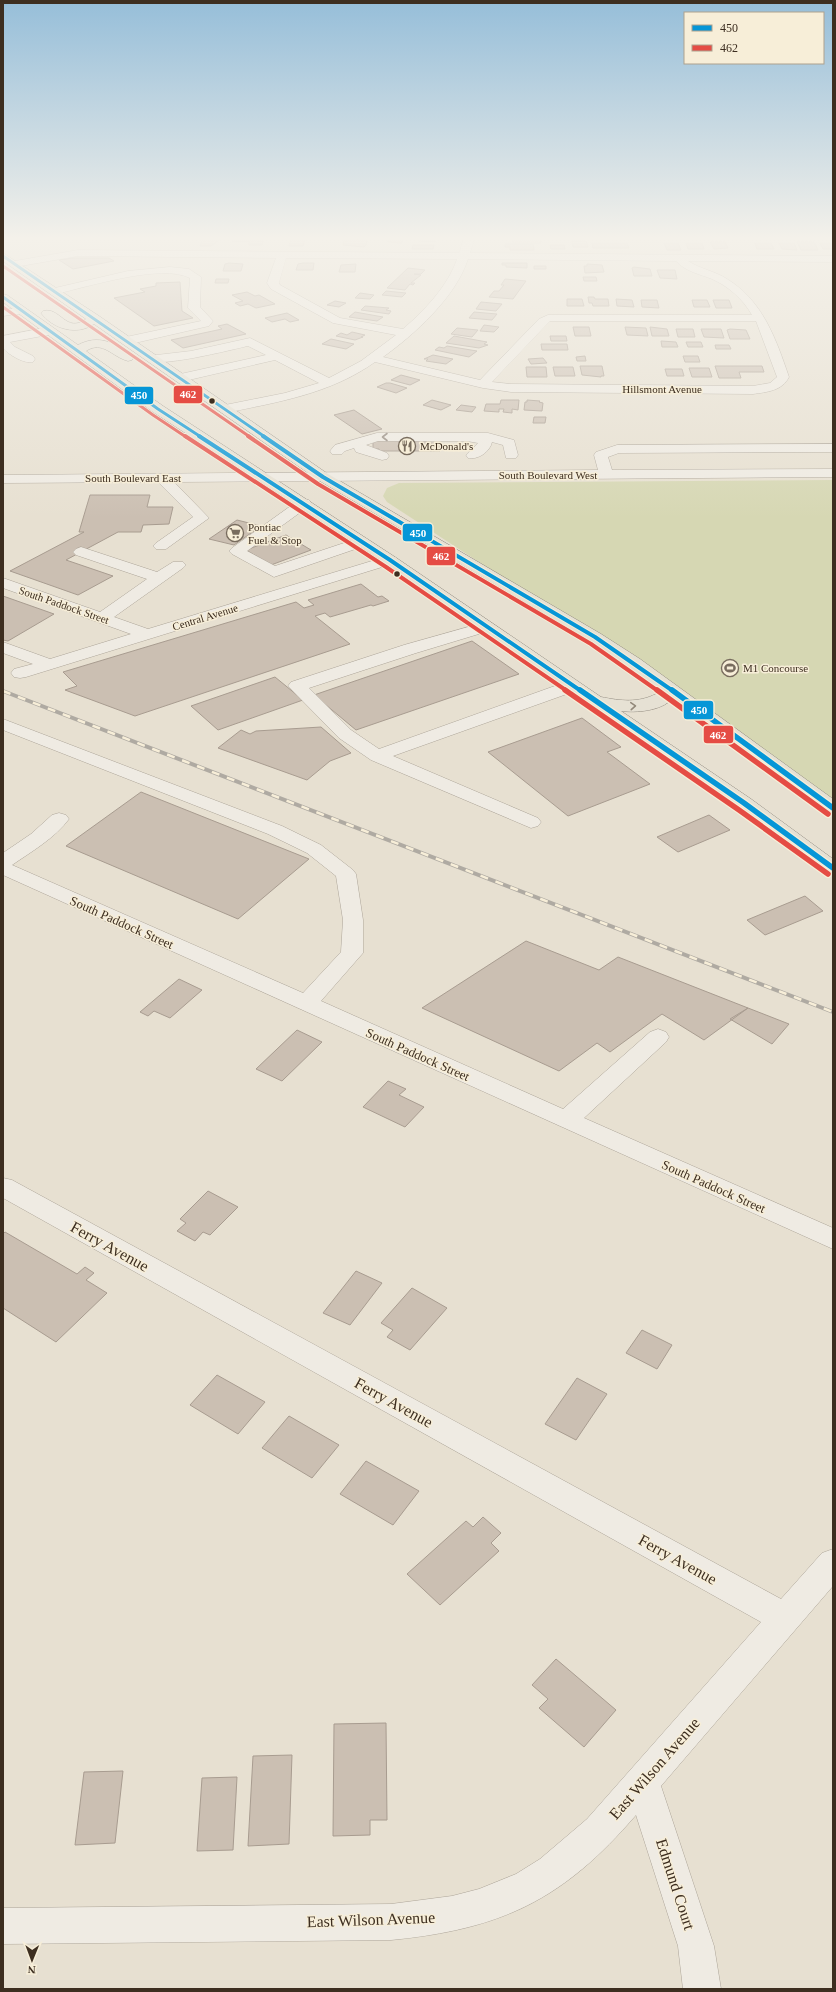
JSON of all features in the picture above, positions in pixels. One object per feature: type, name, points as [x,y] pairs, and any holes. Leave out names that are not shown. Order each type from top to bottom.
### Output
[{"type":"main road","points":[[52,332],[158,410],[390,560],[744,803],[833,868]]},
{"type":"main road","points":[[113,332],[323,477],[594,637],[666,686],[833,808]]},
{"type":"main road","points":[[77,351],[87,345],[95,343],[110,346],[173,388],[225,409]]},
{"type":"main road","points":[[595,701],[623,707],[650,705],[664,697],[666,686]]},
{"type":"street","points":[[29,359],[11,350],[3,340],[40,332]]},
{"type":"street","points":[[126,342],[170,332]]},
{"type":"street","points":[[399,332],[405,333]]},
{"type":"street","points":[[483,384],[533,332]]},
{"type":"street","name":"Hillsmont Avenue","points":[[373,358],[483,384],[529,388],[753,390],[769,387],[780,382],[783,377],[765,332]]},
{"type":"street","points":[[225,409],[312,389],[328,383],[373,358],[405,333]]},
{"type":"street","points":[[152,359],[191,355],[250,342],[328,383]]},
{"type":"street","points":[[180,378],[277,356]]},
{"type":"street","points":[[461,436],[480,439],[485,442],[484,447],[473,455]]},
{"type":"street","points":[[337,451],[340,448],[377,437],[461,436],[488,437],[507,442],[510,445],[510,455]]},
{"type":"street","points":[[365,440],[360,444],[361,449],[382,456]]},
{"type":"street","points":[[606,475],[601,455],[617,449],[833,448]]},
{"type":"street","name":"South Boulevard West","points":[[263,477],[833,474]]},
{"type":"street","name":"South Boulevard East","points":[[3,479],[263,477]]},
{"type":"street","points":[[161,546],[202,518],[162,478]]},
{"type":"street","points":[[304,503],[237,551],[274,572],[362,542]]},
{"type":"street","points":[[81,552],[160,578]]},
{"type":"street","name":"Central Avenue","points":[[20,673],[390,560]]},
{"type":"street","points":[[300,563],[325,580]]},
{"type":"street","points":[[101,618],[178,565]]},
{"type":"street","name":"South Paddock Street","points":[[3,584],[148,634]]},
{"type":"street","points":[[486,627],[410,649],[298,686],[345,734],[377,756],[531,822]]},
{"type":"street","points":[[3,647],[49,664]]},
{"type":"street","points":[[377,756],[572,686]]},
{"type":"street","points":[[3,724],[275,830],[314,849],[346,874],[353,920],[352,953],[306,1004]]},
{"type":"street","points":[[3,862],[38,838],[59,819]]},
{"type":"street","name":"South Paddock Street","points":[[3,868],[833,1239]]},
{"type":"street","points":[[566,1120],[658,1038]]},
{"type":"street","name":"Ferry Avenue","points":[[3,1187],[785,1618]]},
{"type":"street","name":"East Wilson Avenue","points":[[3,1926],[391,1922],[449,1916],[503,1899],[556,1871],[599,1831],[833,1563]]},
{"type":"street","name":"Edmund Court","points":[[642,1781],[696,1946],[702,1989]]},
{"type":"green space","name":"M1 Concourse","points":[[833,480],[833,806],[726,732],[529,604],[488,568],[387,502],[383,496],[387,488],[399,483]]},
{"type":"building","points":[[208,332],[242,332],[246,334],[183,348],[171,340]]},
{"type":"building","points":[[352,332],[365,335],[355,340],[336,336],[341,333],[347,335]]},
{"type":"building","points":[[453,332],[476,332],[472,337],[451,334]]},
{"type":"building","points":[[574,332],[590,332],[591,336],[575,336]]},
{"type":"building","points":[[626,332],[647,332],[648,336],[627,335]]},
{"type":"building","points":[[651,332],[668,332],[669,336],[652,336]]},
{"type":"building","points":[[677,332],[694,332],[695,337],[678,337]]},
{"type":"building","points":[[702,332],[722,332],[724,338],[704,337]]},
{"type":"building","points":[[728,332],[747,332],[750,339],[730,339]]},
{"type":"building","points":[[454,336],[487,342],[484,344],[488,345],[479,348],[446,343]]},
{"type":"building","points":[[550,336],[566,336],[567,341],[551,341]]},
{"type":"building","points":[[331,339],[354,344],[346,349],[322,344]]},
{"type":"building","points":[[661,341],[676,342],[678,347],[662,347]]},
{"type":"building","points":[[686,342],[701,342],[703,347],[688,347]]},
{"type":"building","points":[[541,344],[567,344],[568,350],[542,350]]},
{"type":"building","points":[[715,345],[729,345],[731,349],[716,349]]},
{"type":"building","points":[[447,346],[477,351],[469,357],[435,350],[439,347],[444,348]]},
{"type":"building","points":[[433,355],[453,359],[446,364],[426,361],[428,359],[424,359]]},
{"type":"building","points":[[585,356],[586,361],[577,361],[576,357]]},
{"type":"building","points":[[683,356],[698,356],[700,362],[685,362]]},
{"type":"building","points":[[543,358],[547,363],[531,364],[528,359]]},
{"type":"building","points":[[580,366],[602,366],[604,376],[582,375]]},
{"type":"building","points":[[715,366],[762,366],[764,372],[739,372],[741,378],[719,378]]},
{"type":"building","points":[[526,367],[546,367],[547,377],[527,377]]},
{"type":"building","points":[[553,367],[573,367],[575,376],[555,376]]},
{"type":"building","points":[[689,368],[709,368],[712,377],[692,377]]},
{"type":"building","points":[[665,369],[682,369],[684,376],[667,376]]},
{"type":"building","points":[[401,375],[420,380],[410,385],[391,380]]},
{"type":"building","points":[[386,383],[407,388],[396,393],[377,387]]},
{"type":"building","points":[[432,400],[451,405],[441,410],[423,405]]},
{"type":"building","points":[[501,400],[519,400],[518,410],[512,409],[512,413],[503,412],[504,409],[499,409],[499,412],[484,411],[486,404],[500,404]]},
{"type":"building","points":[[527,400],[540,401],[539,402],[543,403],[542,411],[524,410],[525,402],[527,402]]},
{"type":"building","points":[[461,405],[476,407],[472,412],[456,410]]},
{"type":"building","points":[[354,410],[382,429],[362,434],[334,415]]},
{"type":"building","points":[[534,417],[546,417],[545,423],[533,423]]},
{"type":"building","name":"McDonald's","points":[[429,439],[429,443],[440,443],[440,451],[379,451],[379,449],[373,449],[373,441]]},
{"type":"building","points":[[90,495],[150,495],[147,507],[173,507],[169,524],[143,525],[141,532],[118,532],[66,560],[113,576],[78,595],[10,571],[84,532],[79,532]]},
{"type":"building","points":[[237,520],[261,526],[234,545],[209,539]]},
{"type":"building","points":[[286,535],[311,550],[271,565],[246,550]]},
{"type":"building","points":[[361,584],[378,597],[382,596],[389,601],[330,617],[325,613],[315,616],[350,644],[135,716],[65,690],[77,686],[63,672],[296,602],[304,608],[314,605],[308,600]]},
{"type":"building","points":[[3,596],[54,614],[8,641],[3,640]]},
{"type":"building","points":[[472,641],[519,674],[356,730],[314,695]]},
{"type":"building","points":[[275,677],[303,700],[218,730],[191,706]]},
{"type":"building","points":[[582,718],[621,747],[607,752],[650,784],[568,816],[488,752]]},
{"type":"building","points":[[321,727],[351,753],[330,761],[307,780],[218,748],[241,730],[250,734],[256,731]]},
{"type":"building","points":[[141,792],[309,859],[238,919],[66,846]]},
{"type":"building","points":[[709,815],[730,830],[678,852],[657,837]]},
{"type":"building","points":[[805,896],[823,911],[765,935],[747,920]]},
{"type":"building","points":[[526,941],[599,970],[618,957],[748,1008],[704,1040],[662,1014],[610,1052],[597,1043],[559,1071],[422,1008]]},
{"type":"building","points":[[179,979],[202,990],[170,1018],[154,1011],[148,1016],[140,1012]]},
{"type":"building","points":[[748,1008],[789,1024],[772,1044],[730,1019]]},
{"type":"building","points":[[297,1030],[322,1042],[282,1081],[256,1069]]},
{"type":"building","points":[[388,1081],[406,1089],[399,1095],[424,1107],[405,1127],[363,1107]]},
{"type":"building","points":[[208,1191],[238,1207],[210,1235],[203,1232],[195,1241],[177,1231],[186,1223],[180,1219]]},
{"type":"building","points":[[5,1232],[77,1274],[85,1267],[94,1273],[86,1280],[107,1293],[56,1342],[3,1308],[3,1234]]},
{"type":"building","points":[[356,1271],[382,1283],[350,1325],[323,1313]]},
{"type":"building","points":[[412,1288],[447,1308],[410,1350],[387,1337],[393,1330],[381,1323]]},
{"type":"building","points":[[642,1330],[672,1345],[657,1369],[626,1353]]},
{"type":"building","points":[[217,1375],[265,1402],[238,1434],[190,1405]]},
{"type":"building","points":[[577,1378],[607,1394],[576,1440],[545,1424]]},
{"type":"building","points":[[289,1416],[339,1445],[312,1478],[262,1448]]},
{"type":"building","points":[[366,1461],[419,1491],[393,1525],[340,1494]]},
{"type":"building","points":[[483,1517],[501,1533],[491,1543],[499,1551],[440,1605],[407,1574],[466,1521],[473,1527]]},
{"type":"building","points":[[556,1659],[616,1710],[584,1747],[539,1708],[548,1699],[532,1685]]},
{"type":"building","points":[[386,1723],[387,1820],[370,1820],[370,1835],[333,1836],[334,1724]]},
{"type":"building","points":[[292,1755],[289,1844],[248,1846],[253,1756]]},
{"type":"building","points":[[123,1771],[115,1843],[75,1845],[84,1772]]},
{"type":"building","points":[[237,1777],[233,1850],[197,1851],[202,1778]]},
{"type":"railway","points":[[3,691],[833,1012]]},
{"type":"transit line","name":"462","points":[[38,332],[153,415],[386,567],[739,810],[828,874]]},
{"type":"transit line","name":"450","points":[[51,332],[158,409],[390,560],[744,803],[833,868]]},
{"type":"transit line","name":"462","points":[[98,332],[318,484],[591,644],[828,814]]},
{"type":"transit line","name":"450","points":[[113,332],[323,477],[595,637],[634,663],[833,808]]},
{"type":"place","name":"McDonald's","points":[[407,446]]},
{"type":"place","name":"Pontiac Fuel & Stop","points":[[235,533]]},
{"type":"place","name":"M1 Concourse","points":[[730,668]]}]
